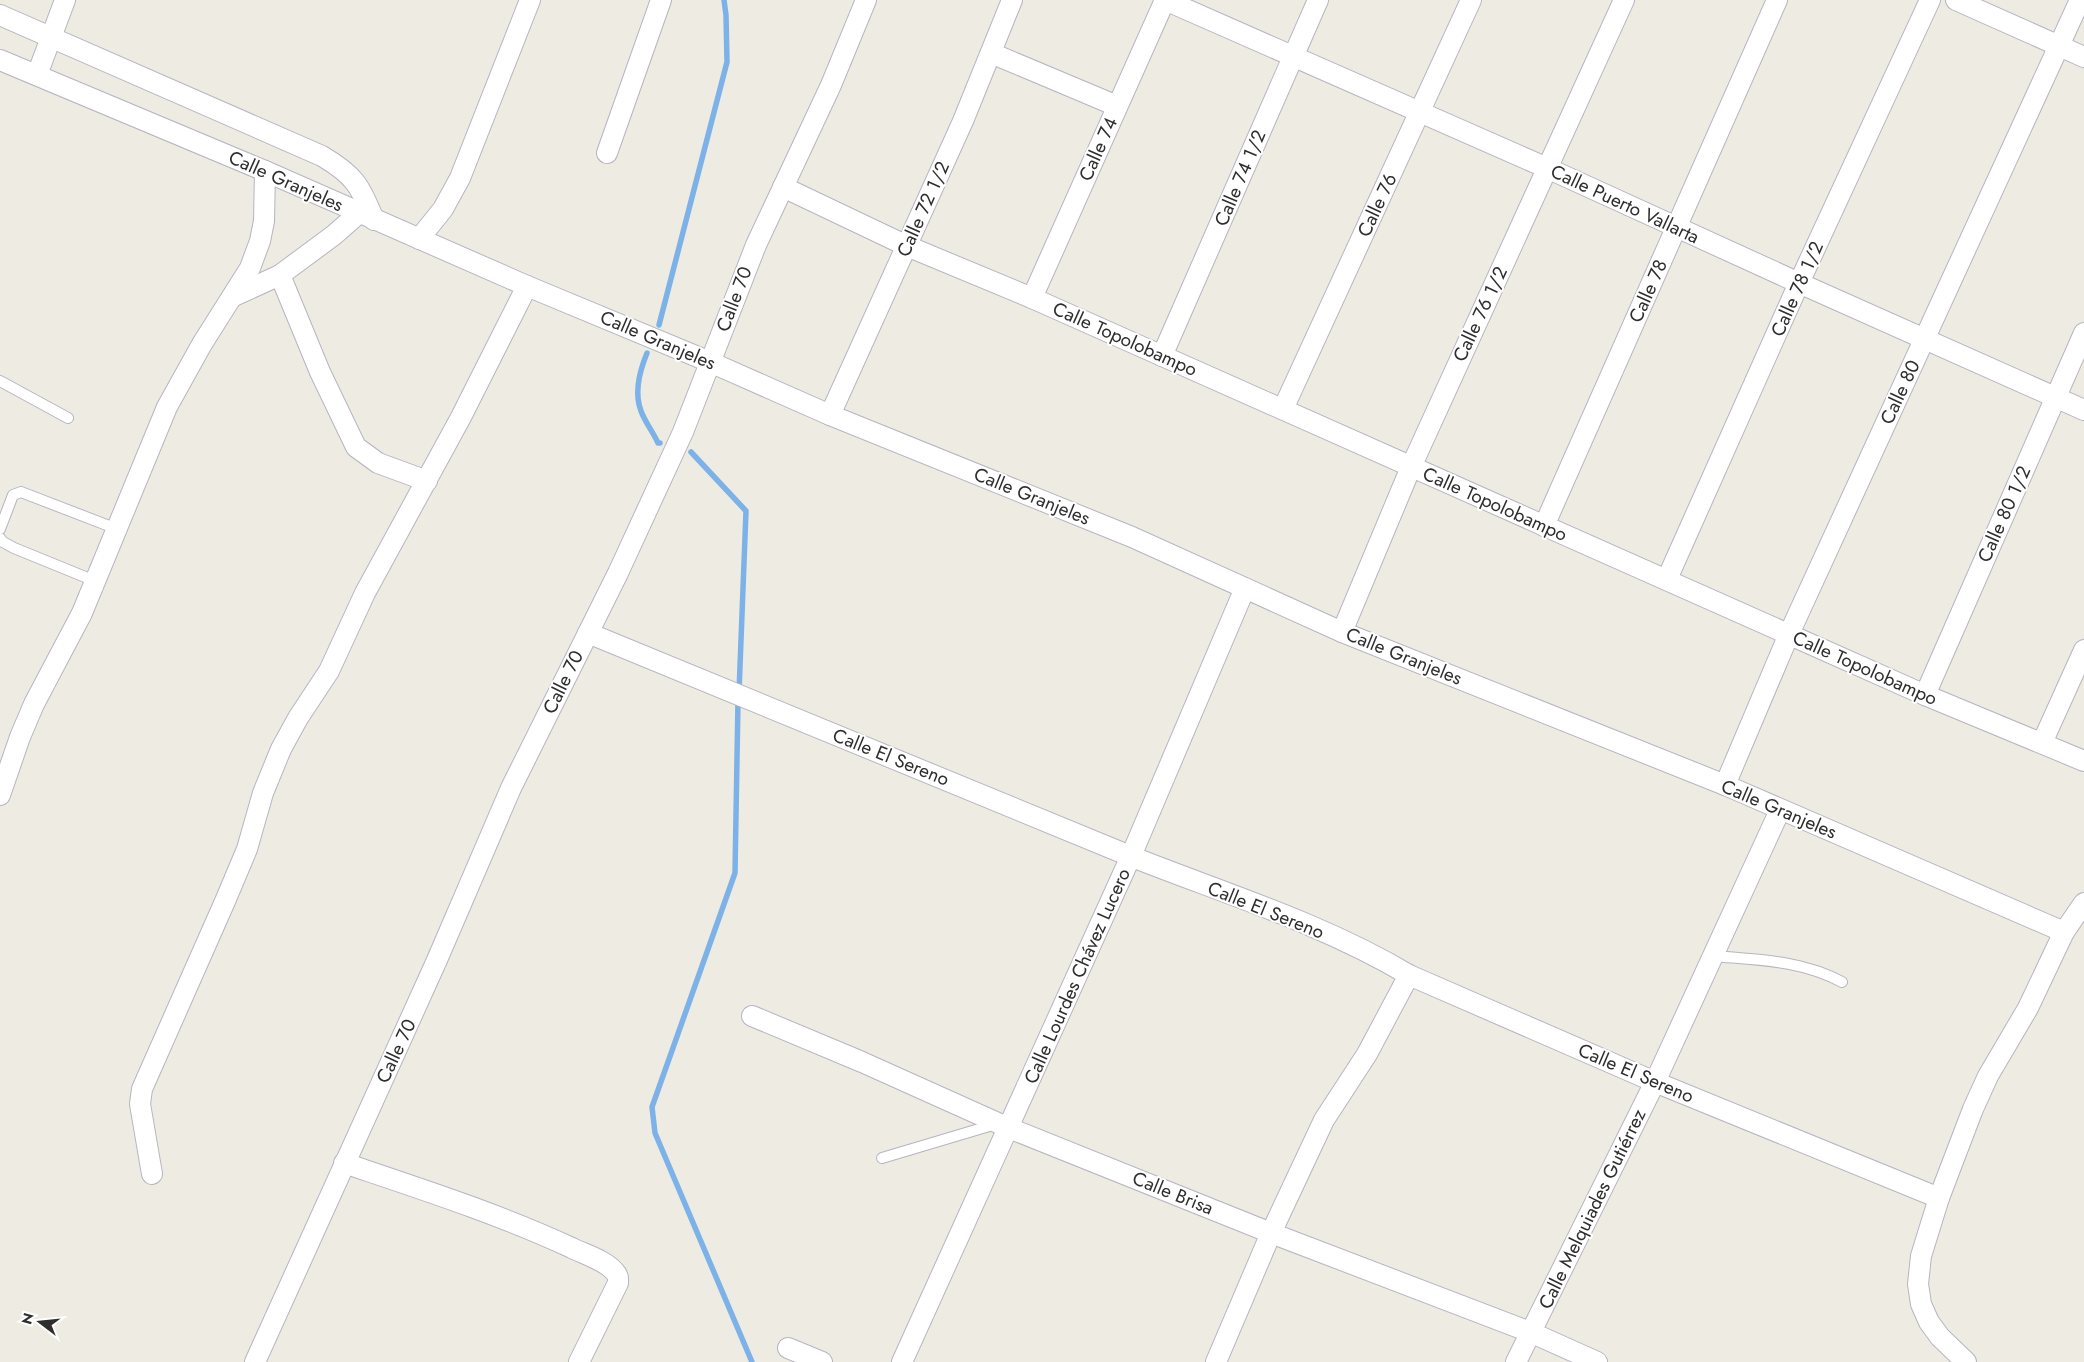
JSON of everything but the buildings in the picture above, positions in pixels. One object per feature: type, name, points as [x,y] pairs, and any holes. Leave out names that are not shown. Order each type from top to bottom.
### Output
[{"type":"street","points":[[37,75],[65,0]]},
{"type":"street","points":[[419,239],[443,209],[460,178],[530,0]]},
{"type":"street","points":[[607,152],[662,0]]},
{"type":"street","name":"Calle 70","points":[[255,1362],[445,943],[511,788],[618,573],[683,432],[756,245],[831,85],[866,0]]},
{"type":"street","name":"Calle 72 1/2","points":[[830,415],[907,246],[1012,0]]},
{"type":"street","name":"Calle Puerto Vallarta","points":[[1165,0],[1547,168],[1676,228],[2084,410]]},
{"type":"street","name":"Calle 74","points":[[1032,298],[1165,0]]},
{"type":"street","name":"Calle 74 1/2","points":[[1162,356],[1318,0]]},
{"type":"street","name":"Calle 76","points":[[1283,409],[1472,0]]},
{"type":"street","name":"Calle 76 1/2","points":[[1342,632],[1411,467],[1624,0]]},
{"type":"street","name":"Calle 78","points":[[1544,526],[1777,0]]},
{"type":"street","name":"Calle 78 1/2","points":[[1667,579],[1799,283],[1930,0]]},
{"type":"street","points":[[1956,0],[2084,57]]},
{"type":"street","name":"Calle 80","points":[[1725,785],[1789,634],[2080,0]]},
{"type":"street","points":[[0,15],[322,156],[344,168],[357,183],[366,216],[334,235],[280,275],[234,296]]},
{"type":"street","points":[[991,53],[1117,106]]},
{"type":"street","name":"Calle Granjeles","points":[[0,60],[265,171],[527,286],[710,362],[830,415],[1124,533],[1342,632],[1725,785],[2064,932]]},
{"type":"street","points":[[0,794],[20,736],[34,704],[82,613],[167,407],[182,376],[250,268],[260,241],[264,221],[265,171]]},
{"type":"street","name":"Calle Topolobampo","points":[[783,187],[907,246],[1032,298],[1925,695],[2084,760]]},
{"type":"street","points":[[280,275],[320,372],[356,447],[378,463],[427,481]]},
{"type":"street","points":[[152,1174],[140,1104],[142,1089],[230,890],[246,849],[263,793],[281,749],[298,718],[329,672],[365,593],[427,481],[500,342],[527,286]]},
{"type":"street","name":"Calle 80 1/2","points":[[1925,695],[2084,333]]},
{"type":"street","name":"Calle Lourdes Chávez Lucero","points":[[902,1362],[976,1195],[1004,1125],[1131,856],[1245,588]]},
{"type":"street","name":"Calle El Sereno","points":[[588,633],[1131,856],[1269,910],[1387,962],[1409,976],[1655,1082],[1939,1198]]},
{"type":"street","points":[[2042,743],[2084,650]]},
{"type":"street","name":"Calle Melquiades Gutiérrez","points":[[1516,1362],[1655,1082],[1780,810]]},
{"type":"street","points":[[1957,1358],[1929,1322],[1921,1304],[1918,1284],[1921,1256],[1939,1198],[1973,1109],[1988,1076],[2028,1008],[2064,932],[2084,903]]},
{"type":"street","points":[[1216,1362],[1271,1233],[1324,1120],[1367,1054],[1409,976]]},
{"type":"street","name":"Calle Brisa","points":[[752,1016],[1004,1125],[1271,1233],[1530,1332],[1597,1362]]},
{"type":"street","points":[[344,1163],[476,1209],[548,1237],[599,1261],[615,1271],[618,1276],[618,1283],[579,1362]]},
{"type":"street","points":[[788,1348],[822,1362]]},
{"type":"lane","points":[[0,381],[68,418]]},
{"type":"lane","points":[[0,529],[13,495],[22,492],[117,528]]},
{"type":"lane","points":[[0,538],[14,548],[95,581]]},
{"type":"lane","points":[[1713,956],[1791,963],[1819,970],[1842,982]]},
{"type":"lane","points":[[882,1158],[1004,1125]]},
{"type":"waterway","points":[[659,325],[727,62],[724,0]]},
{"type":"waterway","points":[[647,353],[639,382],[639,404],[645,419],[658,443],[660,443]]},
{"type":"waterway","points":[[691,452],[746,511],[739,692]]},
{"type":"waterway","points":[[738,701],[735,873],[652,1107],[655,1133],[752,1362]]}]
